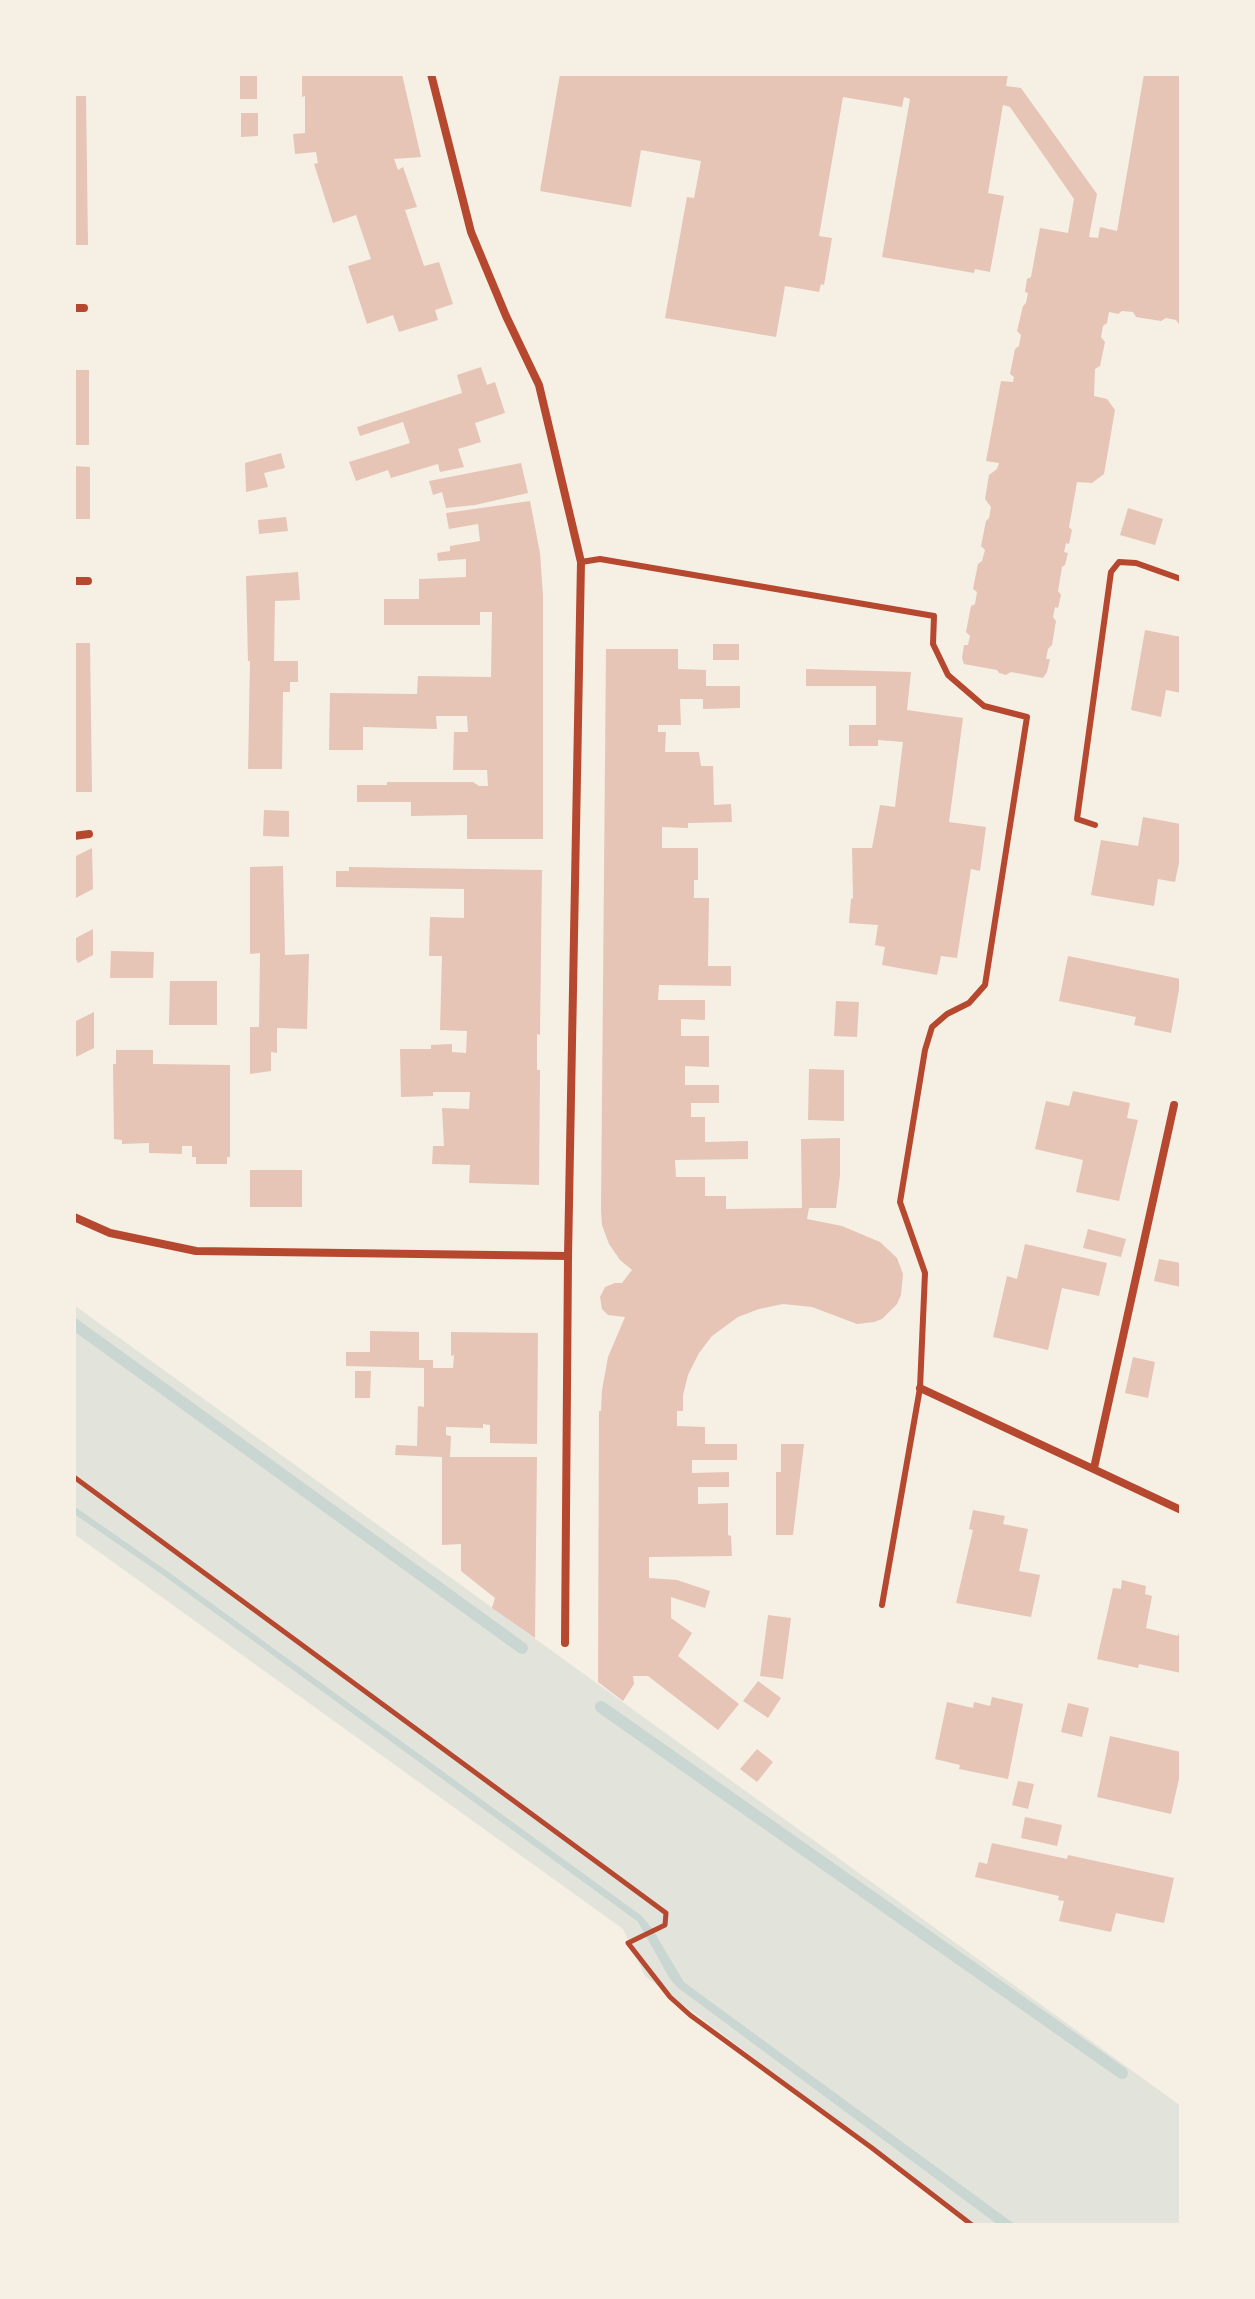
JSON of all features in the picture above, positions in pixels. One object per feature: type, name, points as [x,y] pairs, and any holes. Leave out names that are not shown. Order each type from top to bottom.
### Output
[{"type":"street","points":[[431,74],[471,232],[539,385],[581,562],[568,1256],[565,1643]]},
{"type":"street","points":[[74,308],[84,308]]},
{"type":"street","points":[[74,581],[88,581]]},
{"type":"street","points":[[74,836],[89,834]]},
{"type":"street","points":[[1094,1468],[1174,1105]]},
{"type":"street","points":[[74,1217],[110,1233],[196,1251],[568,1256]]},
{"type":"street","points":[[920,1388],[1181,1510]]},
{"type":"lane","points":[[581,562],[600,559],[934,616],[933,644],[948,675],[984,706],[1027,717],[985,985],[969,1003],[947,1014],[932,1027],[925,1050],[900,1202],[925,1273],[920,1388],[882,1605]]},
{"type":"lane","points":[[1095,825],[1077,819],[1111,572],[1119,562],[1136,563],[1181,579]]},
{"type":"path","points":[[74,1477],[666,1913],[665,1925],[628,1943],[670,1997],[972,2225]]},
{"type":"shaded area","points":[[74,1305],[1181,2106],[1181,2225],[1016,2225],[684,1982],[642,1916],[74,1506]]},
{"type":"shaded area","points":[[74,1506],[642,1916],[684,1982],[1016,2225],[998,2225],[678,1988],[638,1922],[164,1576],[74,1514]]},
{"type":"shaded area","points":[[74,1514],[164,1576],[638,1922],[678,1988],[998,2225],[976,2225],[645,1976],[623,1929],[74,1534]]},
{"type":"building","points":[[302,74],[402,74],[421,157],[394,159],[398,170],[403,167],[417,207],[405,210],[424,266],[439,262],[453,304],[435,310],[438,320],[399,332],[393,315],[367,324],[348,266],[371,259],[356,215],[333,223],[314,164],[318,163],[316,152],[295,154],[293,134],[305,133]]},
{"type":"building","points":[[560,74],[1008,74],[1006,86],[1021,88],[1097,194],[1089,237],[1098,238],[1100,227],[1117,231],[1144,74],[1181,74],[1181,327],[1176,320],[1136,317],[1133,312],[1122,311],[1118,314],[1109,312],[1107,323],[1103,326],[1101,337],[1105,342],[1100,366],[1095,369],[1094,396],[1107,399],[1115,410],[1104,474],[1092,483],[1077,482],[1069,527],[1072,530],[1064,552],[1068,553],[1058,591],[1061,595],[1058,608],[1055,607],[1052,645],[1046,659],[1050,659],[1043,678],[1011,672],[1006,675],[997,670],[964,664],[962,658],[964,645],[968,645],[970,636],[966,632],[971,606],[975,604],[977,592],[973,589],[978,564],[985,550],[981,546],[991,507],[985,499],[989,475],[999,463],[986,461],[1001,381],[1013,382],[1014,377],[1010,374],[1021,335],[1017,331],[1026,303],[1027,279],[1031,277],[1040,228],[1068,233],[1074,199],[1010,107],[1003,105],[988,193],[1004,196],[990,272],[975,269],[974,273],[882,257],[910,99],[904,97],[902,107],[843,97],[819,236],[832,238],[824,285],[821,284],[819,292],[785,286],[776,337],[665,318],[687,197],[694,198],[701,161],[641,150],[631,207],[540,191]]},
{"type":"building","points":[[240,75],[257,76],[257,99],[240,99]]},
{"type":"building","points":[[74,96],[86,96],[88,245],[74,245]]},
{"type":"building","points":[[241,113],[258,113],[258,136],[241,137]]},
{"type":"building","points":[[481,367],[487,385],[495,382],[505,413],[475,423],[481,442],[458,449],[464,467],[440,472],[438,464],[391,478],[388,470],[356,481],[349,462],[410,443],[403,422],[360,436],[357,427],[462,393],[457,375]]},
{"type":"building","points":[[74,370],[89,370],[89,445],[74,445]]},
{"type":"building","points":[[281,453],[285,468],[264,473],[268,487],[246,492],[245,463]]},
{"type":"building","points":[[521,463],[528,493],[475,505],[446,508],[442,492],[433,495],[429,481]]},
{"type":"building","points":[[74,466],[90,467],[90,519],[74,519]]},
{"type":"building","points":[[530,501],[540,553],[543,596],[543,839],[467,839],[467,815],[411,816],[411,802],[357,802],[357,785],[473,782],[488,786],[487,770],[453,770],[454,732],[468,732],[467,716],[436,716],[437,729],[363,727],[363,750],[329,750],[330,693],[417,694],[418,676],[491,677],[492,612],[480,612],[480,625],[384,625],[384,599],[419,599],[419,579],[466,577],[466,559],[438,561],[437,553],[450,551],[450,546],[480,541],[478,524],[449,529],[446,513]]},
{"type":"building","points":[[1128,508],[1163,519],[1155,545],[1120,535]]},
{"type":"building","points":[[286,517],[288,531],[259,534],[258,520]]},
{"type":"building","points":[[298,572],[300,600],[275,601],[274,661],[298,661],[298,682],[290,682],[290,692],[283,692],[282,769],[248,769],[250,661],[246,576]]},
{"type":"building","points":[[1145,630],[1181,637],[1181,693],[1166,690],[1161,717],[1131,710]]},
{"type":"building","points":[[74,643],[90,643],[92,792],[74,792]]},
{"type":"building","points":[[713,644],[739,644],[739,660],[713,660]]},
{"type":"building","points":[[606,649],[678,649],[678,669],[706,670],[706,686],[740,686],[740,708],[703,709],[703,699],[680,699],[681,725],[658,725],[658,732],[666,732],[665,752],[699,752],[701,766],[713,766],[714,805],[731,804],[732,822],[688,823],[688,828],[662,827],[662,848],[698,848],[698,880],[694,880],[694,898],[709,898],[708,966],[731,966],[731,986],[659,985],[658,1000],[705,1000],[705,1020],[681,1019],[681,1036],[709,1036],[709,1067],[685,1066],[685,1085],[719,1085],[719,1103],[691,1103],[691,1117],[705,1117],[705,1142],[748,1141],[748,1159],[675,1160],[676,1177],[705,1177],[705,1196],[726,1196],[726,1209],[802,1208],[801,1139],[840,1138],[836,1208],[809,1208],[807,1219],[842,1226],[880,1242],[897,1258],[903,1274],[897,1304],[882,1319],[857,1324],[812,1307],[783,1304],[759,1309],[738,1317],[712,1336],[688,1375],[683,1411],[677,1411],[677,1426],[705,1427],[705,1444],[737,1444],[737,1460],[692,1460],[692,1473],[729,1472],[729,1487],[698,1487],[698,1504],[728,1503],[728,1535],[731,1536],[732,1556],[649,1557],[649,1578],[677,1580],[710,1591],[705,1608],[671,1597],[671,1618],[692,1633],[678,1656],[739,1704],[718,1730],[648,1676],[633,1676],[634,1684],[623,1701],[598,1682],[599,1411],[608,1357],[625,1317],[608,1315],[602,1309],[600,1297],[605,1287],[622,1283],[632,1270],[609,1244],[602,1225],[601,1210]]},
{"type":"building","points":[[806,669],[911,672],[907,710],[963,718],[949,822],[986,827],[980,871],[971,869],[957,958],[941,956],[937,975],[882,965],[885,947],[875,945],[878,925],[849,923],[853,898],[852,848],[872,848],[880,805],[895,807],[903,742],[878,740],[878,746],[849,746],[849,725],[876,725],[876,686],[806,686]]},
{"type":"building","points":[[264,810],[289,811],[289,837],[263,836]]},
{"type":"building","points":[[1143,817],[1181,824],[1181,853],[1175,882],[1158,879],[1154,906],[1091,895],[1101,840],[1138,846]]},
{"type":"building","points":[[92,848],[93,889],[74,899],[74,857]]},
{"type":"building","points":[[283,866],[285,955],[309,954],[307,1029],[277,1028],[277,1053],[271,1052],[271,1071],[250,1074],[250,1027],[259,1027],[260,953],[250,954],[250,867]]},
{"type":"building","points":[[349,867],[542,870],[540,1035],[537,1034],[537,1070],[540,1070],[539,1185],[469,1183],[470,1165],[432,1164],[433,1146],[444,1146],[442,1108],[469,1109],[470,1092],[433,1092],[433,1096],[401,1097],[400,1049],[431,1049],[431,1045],[452,1044],[452,1052],[466,1053],[467,1031],[440,1030],[442,956],[429,956],[430,917],[464,918],[464,889],[336,887],[336,871],[349,871]]},
{"type":"building","points":[[93,929],[93,955],[78,963],[74,955],[74,939]]},
{"type":"building","points":[[111,951],[154,952],[153,978],[110,978]]},
{"type":"building","points":[[1068,956],[1181,979],[1171,1033],[1134,1025],[1136,1017],[1059,1001]]},
{"type":"building","points":[[170,981],[217,981],[217,1025],[169,1025]]},
{"type":"building","points":[[836,1001],[859,1002],[857,1037],[834,1036]]},
{"type":"building","points":[[94,1012],[94,1048],[76,1057],[74,1022]]},
{"type":"building","points":[[116,1050],[153,1050],[153,1064],[230,1065],[230,1157],[227,1157],[227,1164],[196,1164],[192,1146],[182,1146],[182,1154],[149,1153],[149,1143],[122,1144],[122,1140],[114,1139],[113,1064],[116,1064]]},
{"type":"building","points":[[809,1069],[844,1070],[844,1121],[808,1120]]},
{"type":"building","points":[[1073,1091],[1130,1103],[1127,1118],[1138,1120],[1119,1201],[1076,1192],[1083,1160],[1035,1149],[1046,1101],[1069,1106]]},
{"type":"building","points":[[250,1170],[302,1170],[302,1207],[250,1207]]},
{"type":"building","points":[[1088,1229],[1126,1239],[1121,1257],[1083,1248]]},
{"type":"building","points":[[1025,1244],[1107,1263],[1099,1296],[1062,1288],[1048,1350],[993,1337],[1007,1276],[1017,1279]]},
{"type":"building","points":[[1159,1259],[1181,1263],[1181,1287],[1154,1281]]},
{"type":"building","points":[[370,1331],[419,1332],[419,1360],[433,1360],[433,1368],[453,1368],[451,1332],[538,1333],[537,1444],[490,1443],[490,1425],[483,1424],[483,1428],[446,1427],[446,1435],[451,1436],[450,1457],[537,1457],[535,1638],[492,1608],[495,1598],[461,1571],[461,1544],[442,1545],[442,1457],[395,1455],[396,1445],[417,1446],[418,1406],[424,1407],[424,1368],[346,1366],[346,1352],[370,1352]]},
{"type":"building","points":[[1133,1357],[1155,1362],[1148,1398],[1125,1393]]},
{"type":"building","points":[[355,1371],[371,1371],[370,1398],[355,1398]]},
{"type":"building","points":[[781,1444],[804,1444],[793,1535],[776,1535],[776,1472],[781,1472]]},
{"type":"building","points":[[973,1510],[1005,1516],[1003,1524],[1028,1529],[1019,1571],[1040,1575],[1031,1617],[956,1603],[973,1530],[969,1529]]},
{"type":"building","points":[[1122,1580],[1146,1586],[1145,1594],[1152,1596],[1146,1628],[1178,1636],[1181,1627],[1181,1673],[1097,1659],[1113,1588],[1121,1589]]},
{"type":"building","points":[[768,1615],[791,1618],[783,1679],[760,1676]]},
{"type":"building","points":[[758,1681],[781,1698],[768,1718],[743,1701]]},
{"type":"building","points":[[992,1697],[1023,1704],[1008,1779],[959,1769],[960,1765],[935,1759],[947,1702],[973,1708],[974,1702],[990,1706]]},
{"type":"building","points":[[1068,1703],[1089,1708],[1082,1737],[1061,1732]]},
{"type":"building","points":[[1110,1736],[1181,1752],[1181,1770],[1171,1814],[1097,1797]]},
{"type":"building","points":[[757,1749],[773,1762],[757,1782],[740,1769]]},
{"type":"building","points":[[1018,1781],[1034,1784],[1028,1809],[1012,1805]]},
{"type":"building","points":[[1025,1817],[1062,1825],[1057,1846],[1021,1838]]},
{"type":"building","points":[[992,1843],[1067,1859],[1068,1855],[1174,1878],[1164,1923],[1116,1913],[1111,1932],[1059,1921],[1064,1901],[1058,1900],[1059,1896],[975,1877],[979,1862],[987,1864]]},
{"type":"waterway","points":[[74,1324],[522,1648]]},
{"type":"waterway","points":[[601,1707],[1122,2073]]}]
